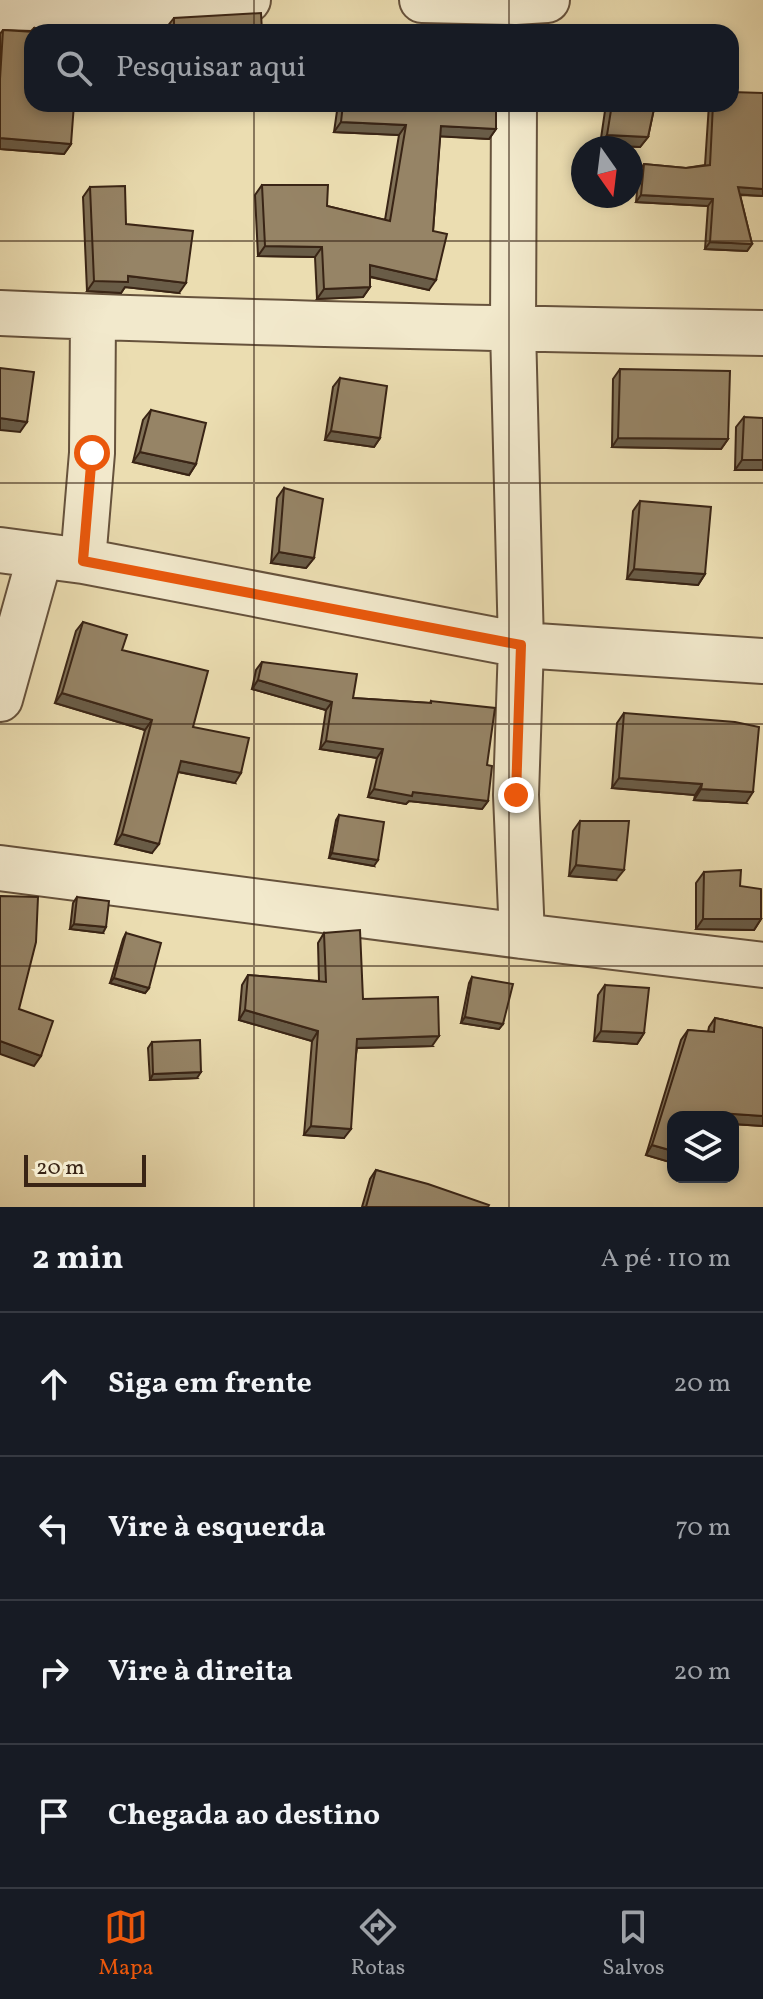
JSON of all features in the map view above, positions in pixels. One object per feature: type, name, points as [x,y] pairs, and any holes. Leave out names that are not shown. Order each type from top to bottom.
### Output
[{"type":"street","points":[[0,10],[248,0]]},
{"type":"street","points":[[422,0],[523,8]]},
{"type":"street","points":[[514,112],[513,329],[521,645],[516,795],[522,936]]},
{"type":"street","points":[[0,313],[198,322],[763,333]]},
{"type":"street","points":[[83,561],[92,453],[93,317]]},
{"type":"street","points":[[0,699],[20,553],[83,561],[521,645],[763,661]]},
{"type":"street","points":[[0,868],[763,965]]},
{"type":"building","points":[[261,13],[262,24],[174,24],[174,18]]},
{"type":"building","points":[[3,30],[24,31],[24,112],[73,112],[71,144],[0,138]]},
{"type":"building","points":[[739,92],[763,93],[763,189],[738,187],[752,244],[710,242],[713,199],[643,195],[644,164],[686,168],[710,165],[713,112],[739,112]]},
{"type":"building","points":[[342,112],[496,112],[496,129],[441,126],[433,231],[447,234],[436,280],[370,265],[370,287],[324,289],[322,247],[265,246],[262,185],[328,185],[327,206],[390,221],[406,125],[341,122]]},
{"type":"building","points":[[611,112],[653,112],[648,137],[607,135]]},
{"type":"building","points":[[125,186],[126,224],[193,231],[186,283],[128,276],[128,282],[94,281],[90,187]]},
{"type":"building","points":[[0,368],[34,372],[27,422],[0,418]]},
{"type":"building","points":[[620,369],[730,371],[728,439],[618,438]]},
{"type":"building","points":[[340,378],[387,386],[380,438],[331,431]]},
{"type":"building","points":[[151,410],[206,423],[196,464],[140,452]]},
{"type":"building","points":[[744,417],[763,418],[763,460],[742,460]]},
{"type":"building","points":[[284,488],[323,499],[314,558],[279,552]]},
{"type":"building","points":[[640,501],[711,507],[705,574],[634,569]]},
{"type":"building","points":[[83,622],[127,635],[122,650],[208,671],[193,727],[249,738],[241,773],[181,761],[159,844],[122,834],[152,720],[62,693]]},
{"type":"building","points":[[262,662],[357,674],[353,698],[431,701],[495,708],[487,765],[492,766],[488,801],[413,792],[412,796],[374,789],[383,749],[326,741],[332,702],[258,680]]},
{"type":"building","points":[[624,713],[735,722],[759,727],[753,792],[701,789],[702,784],[619,778]]},
{"type":"building","points":[[339,815],[384,822],[378,860],[332,853]]},
{"type":"building","points":[[580,821],[629,821],[624,870],[576,865]]},
{"type":"building","points":[[741,870],[740,886],[761,889],[761,919],[703,919],[704,872]]},
{"type":"building","points":[[0,896],[38,897],[36,942],[19,1009],[53,1021],[41,1056],[0,1041]]},
{"type":"building","points":[[77,897],[109,901],[106,927],[74,924]]},
{"type":"building","points":[[360,930],[363,999],[438,997],[439,1036],[357,1039],[351,1129],[311,1126],[318,1031],[245,1010],[248,975],[326,982],[324,933]]},
{"type":"building","points":[[126,933],[161,943],[149,988],[114,978]]},
{"type":"building","points":[[472,977],[513,984],[503,1024],[465,1017]]},
{"type":"building","points":[[605,985],[649,988],[644,1033],[601,1031]]},
{"type":"building","points":[[715,1018],[763,1028],[763,1116],[739,1114],[739,1111],[667,1111],[667,1149],[652,1145],[688,1030],[714,1032]]},
{"type":"building","points":[[200,1040],[201,1072],[153,1074],[152,1042]]},
{"type":"building","points":[[376,1170],[428,1184],[489,1205],[366,1207]]},
{"type":"route","points":[[92,453],[83,561],[521,645],[516,795]]}]
